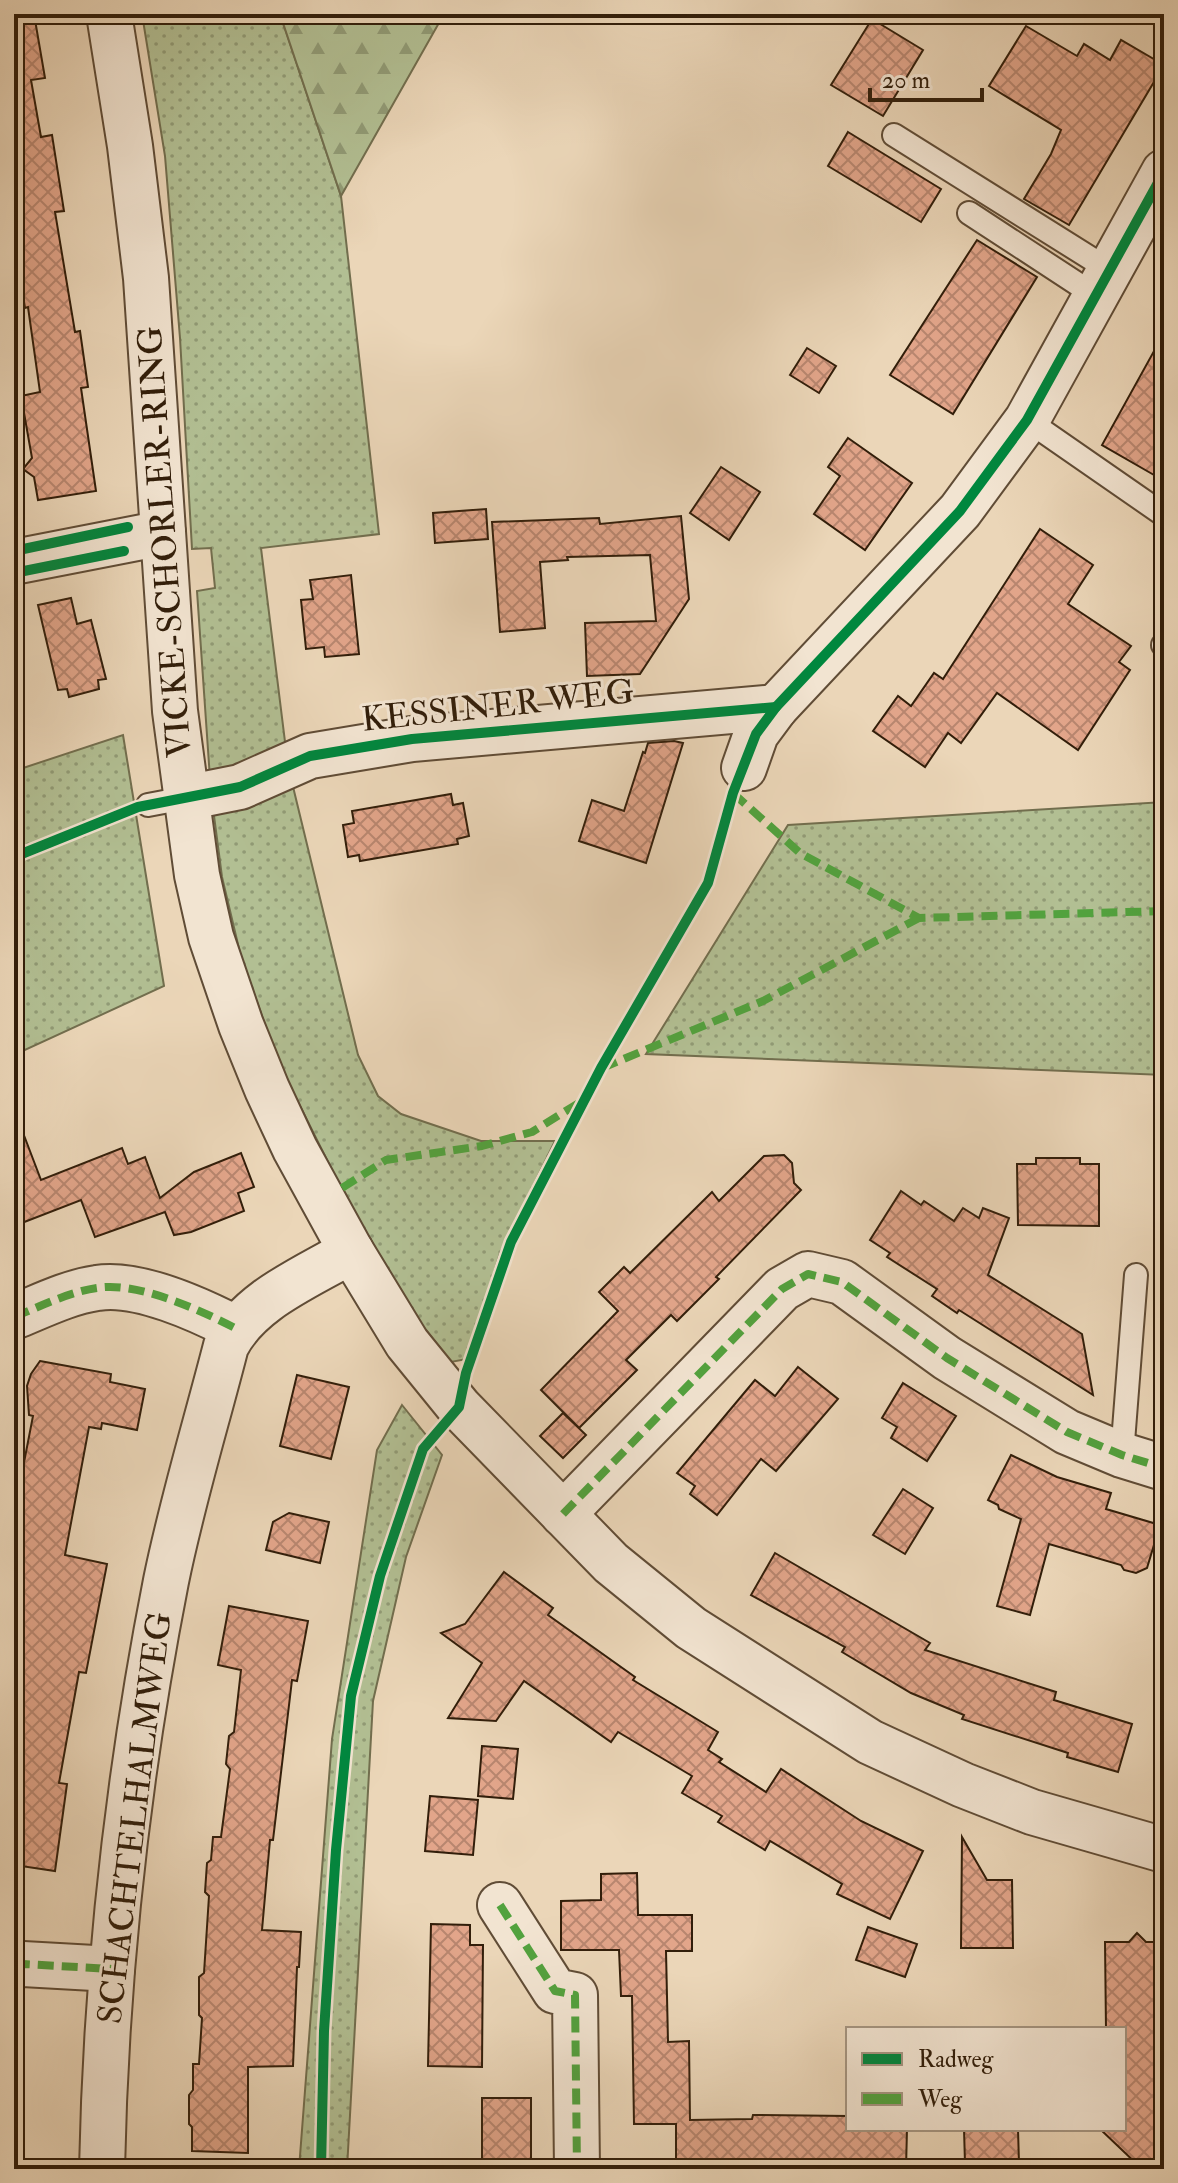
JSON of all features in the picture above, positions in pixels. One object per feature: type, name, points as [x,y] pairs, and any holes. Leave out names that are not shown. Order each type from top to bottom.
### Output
[{"type":"street","name":"VICKE-SCHORLER-RING","points":[[109,14],[130,146],[146,278],[175,711],[166,802],[197,875],[211,937],[241,1025],[295,1149],[351,1251],[407,1343],[505,1457],[611,1563],[691,1628],[870,1742],[963,1785],[1032,1812],[1164,1850]]},
{"type":"street","points":[[744,768],[756,734],[776,707],[960,511],[1027,420],[1164,172]]},
{"type":"street","points":[[14,562],[163,533]]},
{"type":"street","name":"KESSINER WEG","points":[[166,802],[240,787],[310,756],[412,739],[776,707]]},
{"type":"street","points":[[14,1317],[100,1287],[125,1289],[190,1305],[235,1328],[257,1308],[351,1251]]},
{"type":"street","points":[[563,1514],[782,1289],[808,1274],[842,1282],[947,1358],[1067,1432],[1122,1455],[1164,1468]]},
{"type":"street","name":"SCHACHTELHALMWEG","points":[[102,2169],[112,1969],[140,1726],[167,1577],[226,1346],[235,1328]]},
{"type":"street","points":[[500,1905],[555,1991],[575,1995],[577,2169]]},
{"type":"street","points":[[14,1966],[112,1969]]},
{"type":"lane","points":[[894,135],[1104,284]]},
{"type":"lane","points":[[969,213],[1104,284]]},
{"type":"lane","points":[[1027,420],[1161,505]]},
{"type":"lane","points":[[1122,1455],[1136,1275]]},
{"type":"green space","points":[[142,14],[280,14],[341,196],[379,534],[261,548],[288,766],[358,1055],[378,1096],[401,1114],[481,1141],[555,1141],[500,1253],[467,1359],[451,1362],[397,1293],[279,1064],[241,957],[222,877],[211,793],[197,591],[215,588],[211,548],[192,549],[180,338],[165,156]]},
{"type":"green space","points":[[280,14],[444,14],[341,196]]},
{"type":"green space","points":[[123,735],[164,986],[14,1055],[14,771]]},
{"type":"green space","points":[[1164,802],[1164,1075],[646,1054],[788,825]]},
{"type":"green space","points":[[402,1405],[442,1455],[406,1557],[373,1701],[347,2169],[299,2169],[332,1739],[377,1450]]},
{"type":"building","points":[[14,14],[34,14],[45,78],[31,80],[41,137],[52,135],[64,211],[55,212],[75,332],[80,331],[88,387],[81,388],[96,491],[38,500],[34,477],[23,469],[32,458],[21,396],[40,392],[28,307],[25,308],[16,253],[20,252],[14,221]]},
{"type":"building","points":[[872,19],[923,50],[883,116],[831,85]]},
{"type":"building","points":[[1026,26],[1077,56],[1084,44],[1110,60],[1121,40],[1164,65],[1069,225],[1024,199],[1051,154],[1061,130],[989,86]]},
{"type":"building","points":[[848,132],[941,189],[921,222],[828,166]]},
{"type":"building","points":[[977,240],[1037,277],[953,414],[890,375]]},
{"type":"building","points":[[1164,333],[1164,457],[1154,475],[1102,445]]},
{"type":"building","points":[[807,348],[836,366],[819,393],[790,375]]},
{"type":"building","points":[[848,438],[912,483],[865,550],[814,514],[840,476],[828,467]]},
{"type":"building","points":[[721,467],[760,492],[729,540],[690,513]]},
{"type":"building","points":[[486,509],[488,539],[435,543],[433,513]]},
{"type":"building","points":[[681,516],[689,599],[640,674],[587,676],[585,623],[656,621],[650,555],[567,557],[568,560],[540,562],[545,628],[500,632],[492,522],[599,518],[600,524]]},
{"type":"building","points":[[1040,529],[1093,565],[1068,604],[1131,646],[1119,662],[1130,670],[1078,750],[997,693],[961,743],[948,733],[925,767],[873,731],[898,696],[911,706],[934,673],[943,679]]},
{"type":"building","points":[[351,575],[359,654],[325,657],[324,647],[306,649],[301,600],[313,599],[310,580]]},
{"type":"building","points":[[71,598],[77,624],[91,620],[106,679],[98,680],[99,689],[69,697],[67,689],[58,690],[38,605]]},
{"type":"building","points":[[648,743],[683,743],[646,863],[579,841],[592,800],[624,811]]},
{"type":"building","points":[[451,794],[453,805],[463,803],[469,836],[457,839],[458,844],[360,861],[359,855],[348,857],[343,825],[354,823],[352,811]]},
{"type":"building","points":[[17,1117],[41,1180],[122,1148],[128,1164],[145,1157],[160,1198],[194,1172],[241,1153],[254,1187],[238,1193],[244,1211],[191,1232],[174,1235],[165,1212],[95,1237],[81,1200],[14,1226],[14,1118]]},
{"type":"building","points":[[784,1155],[792,1163],[794,1183],[801,1190],[677,1321],[671,1315],[626,1360],[637,1370],[579,1428],[541,1390],[618,1311],[599,1292],[624,1267],[630,1273],[712,1192],[719,1201],[764,1156]]},
{"type":"building","points":[[1036,1158],[1080,1158],[1080,1164],[1099,1164],[1099,1226],[1018,1225],[1017,1164],[1036,1164]]},
{"type":"building","points":[[901,1191],[921,1205],[924,1201],[954,1221],[963,1208],[979,1218],[983,1208],[1009,1218],[988,1275],[1082,1334],[1093,1395],[932,1296],[937,1289],[887,1257],[890,1253],[870,1240]]},
{"type":"building","points":[[40,1361],[111,1374],[110,1382],[145,1389],[137,1430],[102,1423],[101,1429],[89,1427],[65,1555],[107,1564],[86,1673],[79,1672],[59,1783],[67,1784],[55,1871],[14,1865],[14,1683],[21,1644],[14,1643],[14,1514],[33,1416],[29,1415],[27,1386]]},
{"type":"building","points":[[798,1367],[838,1399],[776,1471],[761,1459],[717,1515],[690,1494],[695,1486],[677,1473],[755,1380],[775,1396]]},
{"type":"building","points":[[297,1375],[349,1387],[331,1459],[280,1446]]},
{"type":"building","points":[[903,1383],[956,1416],[927,1461],[891,1438],[897,1427],[882,1418]]},
{"type":"building","points":[[563,1413],[586,1435],[563,1458],[540,1436]]},
{"type":"building","points":[[1011,1455],[1057,1477],[1111,1493],[1106,1509],[1160,1525],[1147,1568],[1136,1573],[1124,1570],[1121,1565],[1049,1544],[1030,1615],[997,1606],[1021,1519],[988,1500]]},
{"type":"building","points":[[903,1489],[933,1508],[905,1554],[873,1535]]},
{"type":"building","points":[[289,1513],[329,1522],[320,1563],[266,1550],[273,1522]]},
{"type":"building","points":[[775,1553],[930,1643],[925,1650],[1056,1692],[1054,1700],[1132,1724],[1118,1772],[962,1719],[964,1715],[911,1693],[842,1652],[845,1647],[751,1595]]},
{"type":"building","points":[[504,1572],[553,1608],[548,1615],[635,1677],[633,1680],[718,1732],[708,1750],[722,1759],[719,1762],[766,1792],[781,1769],[861,1821],[923,1851],[890,1919],[837,1894],[842,1884],[770,1841],[765,1850],[718,1822],[722,1816],[682,1793],[692,1776],[618,1732],[611,1742],[524,1681],[496,1721],[448,1718],[482,1663],[441,1633],[465,1624]]},
{"type":"building","points":[[229,1606],[308,1621],[297,1681],[292,1680],[273,1840],[270,1840],[262,1930],[301,1932],[293,2066],[248,2067],[248,2153],[192,2151],[192,2127],[189,2124],[193,2064],[199,2064],[202,2018],[199,2015],[199,1977],[204,1973],[209,1896],[205,1892],[207,1863],[211,1860],[213,1837],[221,1837],[230,1769],[226,1764],[229,1736],[234,1732],[241,1670],[218,1665]]},
{"type":"building","points":[[482,1746],[518,1749],[513,1799],[478,1796]]},
{"type":"building","points":[[430,1796],[478,1800],[473,1855],[425,1851]]},
{"type":"building","points":[[962,1837],[987,1880],[1012,1880],[1013,1948],[961,1948]]},
{"type":"building","points":[[637,1873],[638,1915],[692,1915],[692,1951],[666,1951],[668,2042],[689,2041],[690,2120],[752,2119],[753,2115],[846,2116],[846,2131],[907,2131],[906,2169],[676,2169],[676,2124],[634,2124],[632,1996],[621,1996],[619,1950],[561,1950],[561,1901],[601,1900],[601,1874]]},
{"type":"building","points":[[431,1924],[470,1925],[470,1945],[483,1945],[482,2067],[428,2066]]},
{"type":"building","points":[[868,1927],[917,1944],[905,1977],[856,1960]]},
{"type":"building","points":[[1137,1933],[1146,1942],[1164,1942],[1164,2169],[1142,2169],[1102,2131],[1126,2131],[1126,2027],[1106,2027],[1105,1942],[1129,1942]]},
{"type":"building","points":[[482,2098],[531,2098],[531,2169],[482,2169]]},
{"type":"building","points":[[964,2131],[1018,2131],[1019,2163],[965,2163]]},
{"type":"marked path","points":[[733,793],[800,853],[919,918],[1164,911]]},
{"type":"marked path","points":[[602,1068],[763,1001],[919,918]]},
{"type":"marked path","points":[[342,1188],[386,1160],[482,1146],[532,1132],[582,1101]]},
{"type":"marked path","points":[[563,1514],[782,1289],[808,1274],[842,1282],[947,1358],[1067,1432],[1122,1455],[1164,1468]]},
{"type":"marked path","points":[[14,1317],[76,1293],[113,1287],[168,1299],[235,1328]]},
{"type":"marked path","points":[[500,1905],[555,1991],[575,1995],[577,2169]]},
{"type":"marked path","points":[[14,1966],[112,1969]]},
{"type":"cycle path","points":[[321,2169],[324,2031],[336,1850],[351,1696],[380,1576],[423,1449],[459,1407],[466,1373],[511,1242],[601,1068],[708,883],[733,793],[756,734],[776,707],[960,511],[1027,420],[1164,172]]},
{"type":"cycle path","points":[[14,551],[128,527]]},
{"type":"cycle path","points":[[14,573],[124,551]]},
{"type":"cycle path","points":[[14,857],[138,807],[240,787],[310,756],[412,739],[776,707]]}]
